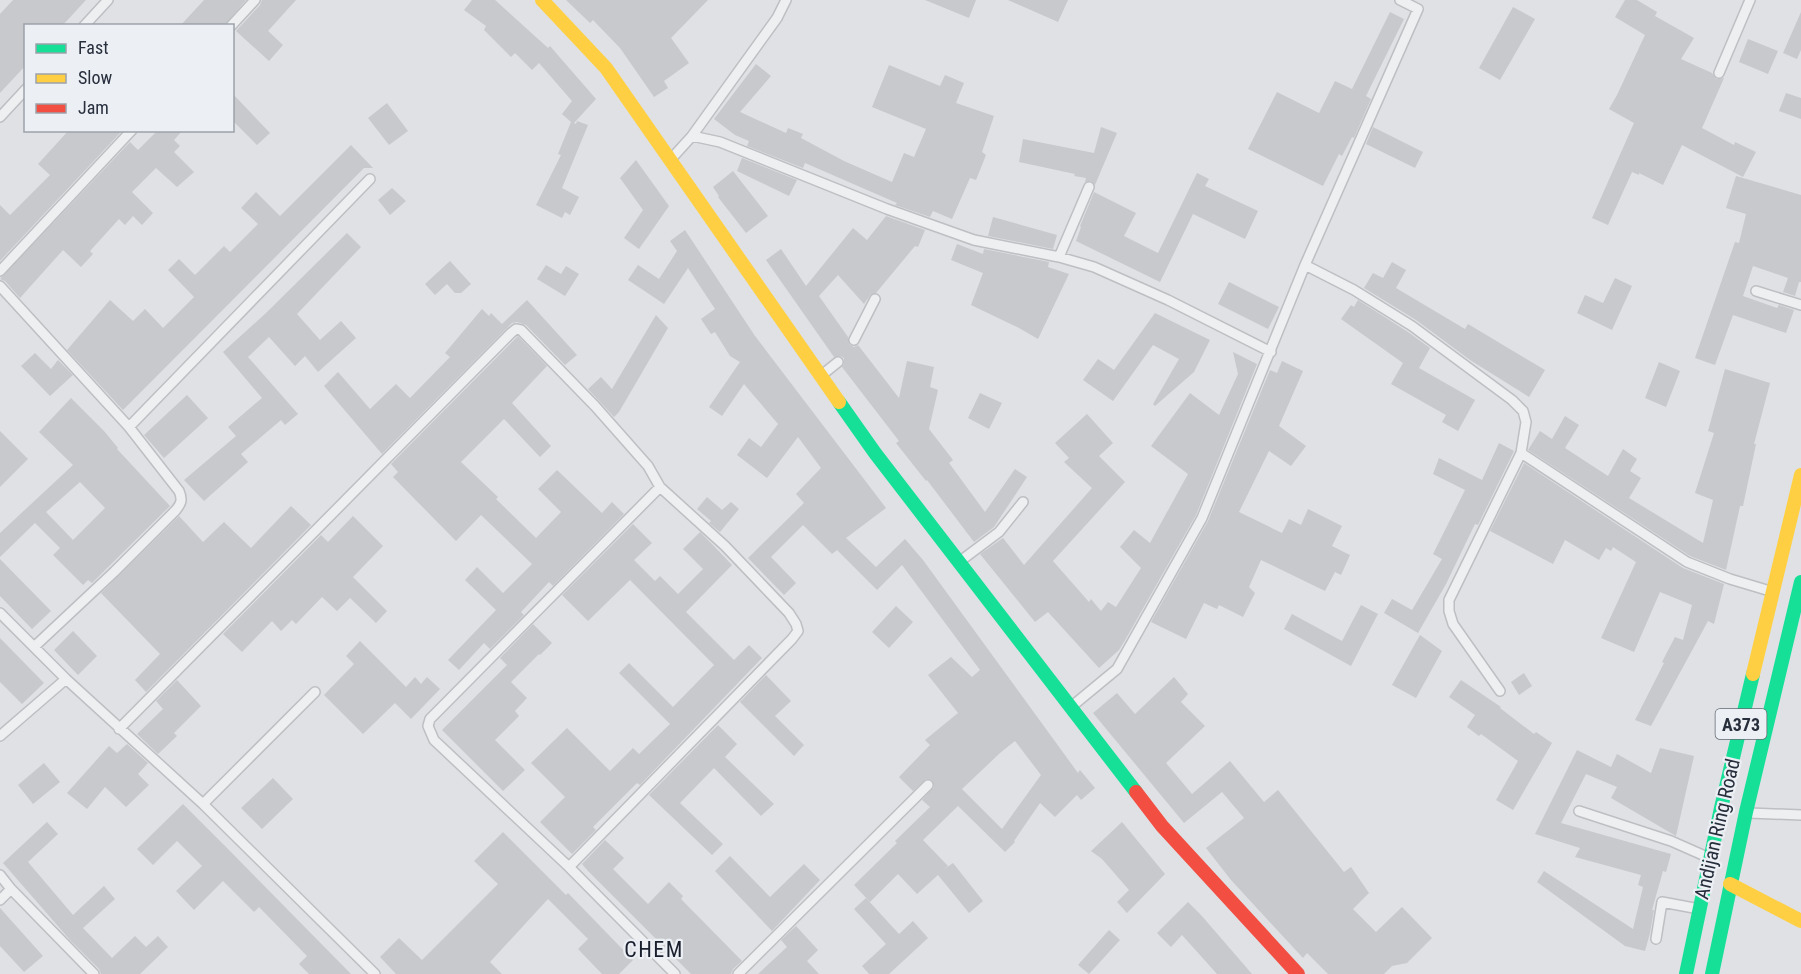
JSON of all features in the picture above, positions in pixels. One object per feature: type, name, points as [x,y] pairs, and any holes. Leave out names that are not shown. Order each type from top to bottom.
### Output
[{"type":"main road","points":[[542,0],[606,68],[875,453],[1162,826],[1298,974]]},
{"type":"main road","name":"Andijan Ring Road","points":[[1686,974],[1710,858],[1801,475]]},
{"type":"main road","name":"Andijan Ring Road","points":[[1712,974],[1746,812],[1801,582]]},
{"type":"main road","points":[[1730,884],[1801,921]]},
{"type":"lane","points":[[86,24],[108,0]]},
{"type":"lane","points":[[233,24],[255,0]]},
{"type":"lane","points":[[670,160],[692,136],[777,18],[786,0]]},
{"type":"lane","points":[[1400,0],[1418,9]]},
{"type":"lane","points":[[1071,707],[1117,669],[1202,518],[1305,265],[1423,0]]},
{"type":"lane","points":[[1719,73],[1750,0]]},
{"type":"lane","points":[[0,117],[24,91]]},
{"type":"lane","points":[[0,99],[9,107]]},
{"type":"lane","points":[[0,271],[130,132]]},
{"type":"lane","points":[[692,136],[720,142],[887,209],[974,240],[1059,257],[1094,267],[1168,300],[1271,352]]},
{"type":"lane","points":[[129,427],[370,179]]},
{"type":"lane","points":[[1059,257],[1089,187]]},
{"type":"lane","points":[[1305,265],[1354,290],[1412,326],[1512,400],[1523,411],[1526,422],[1521,453],[1449,600],[1449,611],[1453,624],[1500,691]]},
{"type":"lane","points":[[0,286],[129,427],[182,497],[180,504],[114,572],[34,647]]},
{"type":"lane","points":[[1756,291],[1801,304]]},
{"type":"lane","points":[[854,340],[875,299]]},
{"type":"lane","points":[[119,729],[510,333],[516,329],[521,330],[595,406],[648,466],[660,487],[725,546],[789,613],[798,631],[569,867]]},
{"type":"lane","points":[[821,376],[838,362]]},
{"type":"lane","points":[[1521,453],[1688,562],[1730,579],[1773,592]]},
{"type":"lane","points":[[660,487],[430,719],[428,726],[434,740],[569,867],[675,974]]},
{"type":"lane","points":[[959,562],[999,532],[1023,502]]},
{"type":"lane","points":[[0,613],[119,729],[203,804],[375,974]]},
{"type":"lane","points":[[0,736],[66,679]]},
{"type":"lane","points":[[203,804],[315,693]]},
{"type":"lane","points":[[738,974],[928,785]]},
{"type":"lane","points":[[1579,811],[1671,841],[1710,858]]},
{"type":"lane","points":[[1746,812],[1801,815]]},
{"type":"lane","points":[[0,875],[93,974]]},
{"type":"lane","points":[[0,900],[11,889]]},
{"type":"lane","points":[[1656,939],[1662,902],[1699,910]]},
{"type":"building","points":[[13,0],[86,0],[64,24],[24,24],[24,67],[0,93],[0,14]]},
{"type":"building","points":[[204,0],[246,0],[226,24],[182,24]]},
{"type":"building","points":[[262,0],[296,0],[268,31],[283,45],[269,61],[236,31]]},
{"type":"building","points":[[472,0],[495,0],[548,48],[550,46],[596,99],[574,123],[576,124],[577,121],[588,125],[562,188],[579,197],[570,215],[565,212],[562,218],[536,205],[561,155],[558,154],[571,122],[562,114],[572,101],[539,63],[532,70],[515,53],[511,57],[484,30],[486,26],[464,10]]},
{"type":"building","points":[[566,0],[708,0],[671,38],[689,63],[664,81],[668,88],[654,97],[620,48],[593,20],[590,23]]},
{"type":"building","points":[[925,0],[976,0],[969,18]]},
{"type":"building","points":[[1008,0],[1068,0],[1058,22]]},
{"type":"building","points":[[1625,0],[1637,0],[1657,12],[1655,16],[1694,38],[1681,59],[1712,73],[1716,79],[1724,78],[1702,128],[1734,145],[1735,142],[1756,152],[1743,177],[1682,145],[1663,185],[1632,172],[1608,225],[1592,218],[1634,123],[1609,109],[1645,35],[1615,17]]},
{"type":"building","points":[[1513,7],[1535,19],[1500,80],[1479,68]]},
{"type":"building","points":[[1390,12],[1404,19],[1366,96],[1371,99],[1354,138],[1352,137],[1342,156],[1339,154],[1323,186],[1248,149],[1277,92],[1319,113],[1335,81],[1352,89]]},
{"type":"building","points":[[1801,12],[1801,50],[1797,59],[1783,53]]},
{"type":"building","points":[[1748,39],[1778,51],[1768,74],[1739,62]]},
{"type":"building","points":[[756,64],[771,76],[740,112],[786,133],[788,128],[803,134],[801,138],[844,161],[892,182],[904,153],[914,157],[926,129],[872,107],[889,65],[940,86],[945,75],[964,83],[956,103],[994,116],[982,152],[986,155],[976,180],[970,178],[952,219],[933,211],[930,217],[895,205],[897,203],[805,163],[803,168],[747,146],[749,141],[735,135],[714,119]]},
{"type":"building","points":[[1786,93],[1801,98],[1801,119],[1779,111]]},
{"type":"building","points":[[234,95],[270,133],[257,145],[234,122]]},
{"type":"building","points":[[387,103],[408,131],[389,145],[368,118]]},
{"type":"building","points":[[1101,127],[1117,133],[1095,185],[1091,181],[1085,182],[1086,178],[1074,176],[1075,174],[1019,162],[1023,139],[1094,153]]},
{"type":"building","points":[[1373,127],[1423,152],[1415,168],[1366,144]]},
{"type":"building","points":[[67,132],[120,133],[0,261],[0,205],[10,215],[50,175],[38,164]]},
{"type":"building","points":[[156,132],[181,132],[174,140],[180,146],[174,152],[194,172],[177,187],[156,168],[132,192],[153,213],[142,225],[133,216],[125,225],[119,219],[90,251],[93,254],[81,267],[63,250],[20,298],[5,281],[0,279],[130,142],[138,150]]},
{"type":"building","points":[[351,145],[373,168],[364,168],[123,410],[67,350],[110,300],[133,321],[145,309],[163,328],[194,297],[168,270],[179,259],[195,275],[224,246],[230,252],[258,224],[241,208],[256,192],[280,216]]},
{"type":"building","points":[[742,158],[797,180],[789,196],[737,171]]},
{"type":"building","points":[[636,160],[669,206],[639,249],[624,238],[643,210],[620,178]]},
{"type":"building","points":[[733,171],[768,216],[746,233],[713,187]]},
{"type":"building","points":[[1197,173],[1209,179],[1205,186],[1258,211],[1245,239],[1193,214],[1160,282],[1076,241],[1094,192],[1136,213],[1124,236],[1158,253]]},
{"type":"building","points":[[1736,176],[1801,195],[1801,282],[1799,282],[1795,296],[1783,292],[1788,278],[1753,266],[1743,296],[1777,308],[1779,305],[1794,310],[1786,333],[1733,315],[1715,365],[1695,358],[1735,242],[1739,243],[1746,214],[1726,208]]},
{"type":"building","points":[[392,188],[406,201],[390,215],[378,200]]},
{"type":"building","points":[[886,216],[925,230],[918,247],[915,246],[864,304],[838,275],[819,296],[848,337],[849,344],[854,347],[858,345],[899,398],[907,361],[934,367],[930,387],[938,390],[929,429],[953,460],[949,463],[985,512],[1015,469],[1027,477],[994,527],[974,542],[896,443],[899,441],[842,367],[844,358],[834,357],[766,260],[781,249],[806,286],[853,228],[867,240]]},
{"type":"building","points":[[993,217],[1057,235],[1053,249],[988,236]]},
{"type":"building","points":[[685,230],[755,336],[886,508],[846,538],[876,567],[905,539],[923,560],[1078,773],[1080,770],[1095,788],[1081,800],[1077,795],[1055,817],[1040,803],[1015,842],[1005,852],[958,806],[923,840],[948,866],[943,870],[953,863],[983,901],[969,913],[938,875],[917,894],[898,874],[870,902],[854,885],[930,807],[922,800],[934,787],[932,780],[926,779],[913,791],[899,777],[930,745],[925,740],[958,713],[928,675],[951,657],[972,677],[980,670],[902,565],[877,590],[837,550],[832,554],[803,525],[771,557],[796,583],[784,595],[748,558],[804,503],[796,494],[821,468],[798,437],[767,478],[737,455],[749,438],[761,447],[778,424],[744,384],[722,416],[709,407],[740,362],[730,356],[715,332],[711,334],[701,319],[715,309],[688,268],[664,304],[628,280],[638,265],[659,279],[677,251],[670,241]],"holes":[[[1015,741],[1041,775],[1002,829],[962,789]]]},
{"type":"building","points":[[347,233],[361,247],[297,314],[320,340],[341,321],[356,338],[318,372],[305,356],[295,366],[269,337],[248,357],[298,414],[285,425],[281,420],[241,454],[248,462],[204,501],[184,480],[236,436],[228,427],[262,398],[223,352]]},
{"type":"building","points":[[957,244],[983,254],[984,249],[1049,262],[1048,267],[1069,274],[1038,339],[971,305],[983,273],[951,260]]},
{"type":"building","points":[[450,261],[471,284],[461,293],[455,293],[447,284],[435,295],[425,284]]},
{"type":"building","points":[[1392,262],[1406,270],[1396,288],[1465,329],[1468,324],[1545,370],[1529,397],[1470,360],[1416,320],[1364,288],[1373,273],[1383,278]]},
{"type":"building","points":[[546,265],[561,274],[566,266],[579,274],[565,296],[537,279]]},
{"type":"building","points":[[1615,278],[1632,286],[1612,330],[1577,313],[1585,295],[1603,303]]},
{"type":"building","points":[[1229,282],[1279,307],[1268,329],[1218,304]]},
{"type":"building","points":[[527,300],[577,355],[565,365],[526,325],[512,323],[382,454],[324,386],[338,372],[370,409],[396,384],[410,398],[450,357],[445,353],[482,309],[489,316],[491,313],[502,324]]},
{"type":"building","points":[[1358,300],[1430,348],[1419,368],[1475,400],[1458,431],[1442,422],[1446,415],[1391,384],[1403,363],[1341,319],[1351,305],[1354,307]]},
{"type":"building","points":[[1155,313],[1210,340],[1194,372],[1155,406],[1153,404],[1179,359],[1153,345],[1113,401],[1083,380],[1098,359],[1114,370]]},
{"type":"building","points":[[656,315],[668,328],[614,417],[588,389],[601,377],[612,389]]},
{"type":"building","points":[[518,336],[547,366],[512,403],[551,446],[540,457],[504,419],[461,462],[536,538],[561,512],[538,489],[557,470],[602,513],[612,502],[624,514],[553,586],[549,582],[521,612],[524,615],[490,649],[484,643],[459,670],[448,660],[496,610],[465,580],[477,567],[503,593],[532,564],[481,515],[456,541],[393,477],[398,472],[391,464]]},
{"type":"building","points":[[1233,352],[1257,364],[1196,515],[1119,650],[1099,668],[1048,612],[1035,622],[980,554],[1003,538],[1024,565],[1092,488],[1064,462],[1069,458],[1055,443],[1087,414],[1113,443],[1099,456],[1125,482],[1053,561],[1089,602],[1091,599],[1101,611],[1108,602],[1116,607],[1141,568],[1120,547],[1134,530],[1150,543],[1188,474],[1151,446],[1190,393],[1219,415],[1238,374]]},
{"type":"building","points":[[35,353],[51,369],[58,360],[73,375],[50,396],[21,366]]},
{"type":"building","points":[[1282,361],[1303,371],[1279,426],[1306,446],[1291,466],[1269,451],[1239,512],[1282,533],[1289,519],[1301,525],[1308,509],[1342,526],[1332,546],[1350,555],[1341,575],[1335,572],[1325,591],[1261,560],[1249,587],[1255,593],[1243,617],[1219,605],[1217,609],[1204,603],[1186,639],[1151,622],[1208,521],[1270,370],[1277,373]]},
{"type":"building","points":[[1659,362],[1680,371],[1666,407],[1645,398]]},
{"type":"building","points":[[1725,369],[1770,383],[1754,444],[1756,444],[1743,506],[1740,506],[1726,570],[1690,556],[1528,450],[1540,431],[1552,439],[1565,416],[1579,425],[1565,448],[1608,476],[1623,449],[1637,459],[1630,471],[1641,478],[1629,498],[1703,543],[1713,500],[1695,493],[1714,433],[1708,431]]},
{"type":"building","points":[[980,393],[1002,403],[989,429],[968,418]]},
{"type":"building","points":[[187,395],[208,418],[164,458],[144,435]]},
{"type":"building","points":[[71,398],[104,431],[117,449],[170,506],[92,583],[88,580],[83,585],[53,555],[60,548],[35,523],[0,557],[0,533],[73,465],[39,432]],"holes":[[[80,482],[105,508],[73,540],[46,512]]]},
{"type":"building","points":[[0,431],[28,459],[0,487]]},
{"type":"building","points":[[1499,443],[1514,451],[1478,525],[1475,524],[1446,584],[1418,633],[1384,613],[1392,599],[1412,610],[1442,559],[1433,554],[1465,490],[1433,474],[1439,458],[1482,480]]},
{"type":"building","points":[[1524,463],[1683,568],[1724,584],[1714,624],[1708,621],[1651,726],[1635,720],[1675,637],[1683,640],[1692,605],[1660,592],[1634,652],[1601,638],[1636,562],[1613,547],[1611,551],[1606,548],[1599,560],[1565,540],[1553,564],[1490,531]]},
{"type":"building","points":[[707,497],[722,510],[731,502],[739,509],[720,532],[697,509]]},
{"type":"building","points":[[291,506],[311,525],[146,692],[135,680],[160,654],[101,593],[179,516],[203,542],[224,522],[251,548]]},
{"type":"building","points":[[353,516],[383,546],[353,577],[387,611],[376,623],[350,598],[337,611],[322,597],[296,624],[292,620],[281,631],[272,621],[242,652],[223,634],[321,535],[328,542]]},
{"type":"building","points":[[633,524],[652,543],[634,560],[655,581],[660,576],[678,594],[703,569],[683,549],[700,532],[711,543],[732,565],[686,612],[734,660],[749,645],[762,658],[640,785],[637,783],[593,827],[596,830],[572,854],[540,822],[565,797],[531,763],[567,728],[610,771],[633,748],[639,754],[670,724],[619,673],[629,663],[673,707],[714,665],[630,580],[588,621],[562,595]]},
{"type":"building","points":[[0,559],[51,611],[32,629],[0,596]]},
{"type":"building","points":[[1361,605],[1378,614],[1351,666],[1284,629],[1292,614],[1342,641]]},
{"type":"building","points":[[896,606],[913,622],[889,648],[872,632]]},
{"type":"building","points":[[533,624],[552,643],[511,682],[527,698],[515,711],[519,716],[495,740],[525,770],[503,791],[442,730],[507,665],[500,658]]},
{"type":"building","points":[[73,631],[97,656],[78,675],[54,650]]},
{"type":"building","points":[[1420,635],[1442,651],[1416,698],[1392,685]]},
{"type":"building","points":[[0,638],[44,683],[22,704],[0,682]]},
{"type":"building","points":[[360,641],[406,687],[415,677],[421,684],[427,677],[440,689],[411,719],[395,703],[363,734],[324,695],[354,664],[346,656]]},
{"type":"building","points":[[1524,673],[1532,686],[1519,695],[1511,682]]},
{"type":"building","points":[[766,675],[791,701],[775,716],[804,745],[794,756],[740,702]]},
{"type":"building","points":[[1174,677],[1188,694],[1181,702],[1205,726],[1166,763],[1192,794],[1230,761],[1264,802],[1278,790],[1344,872],[1351,867],[1369,893],[1353,909],[1376,932],[1402,907],[1432,938],[1407,963],[1392,966],[1384,974],[1328,974],[1307,953],[1303,958],[1231,880],[1206,848],[1244,818],[1222,792],[1184,823],[1093,713],[1117,693],[1135,714]]},
{"type":"building","points":[[177,680],[201,706],[174,733],[177,736],[158,754],[137,734],[163,709],[156,701]]},
{"type":"building","points":[[1461,680],[1501,707],[1534,734],[1536,732],[1552,743],[1513,810],[1496,800],[1518,761],[1481,734],[1479,736],[1467,727],[1475,715],[1449,697]]},
{"type":"building","points":[[718,725],[737,744],[725,757],[774,804],[761,816],[714,768],[680,803],[723,844],[712,855],[649,795]]},
{"type":"building","points":[[127,744],[148,763],[138,774],[149,785],[126,807],[105,787],[87,809],[67,793],[109,746],[117,753]]},
{"type":"building","points":[[1660,748],[1694,756],[1676,836],[1611,798],[1617,787],[1586,774],[1561,823],[1671,854],[1666,872],[1663,871],[1652,910],[1654,910],[1645,951],[1625,946],[1537,882],[1544,871],[1633,929],[1643,887],[1638,885],[1641,875],[1575,857],[1580,848],[1535,834],[1577,750],[1611,767],[1617,754],[1651,773]]},
{"type":"building","points":[[44,763],[60,782],[33,804],[18,785]]},
{"type":"building","points":[[273,778],[293,799],[262,829],[241,808]]},
{"type":"building","points":[[183,804],[351,974],[309,974],[299,964],[307,956],[259,907],[254,912],[223,881],[194,910],[176,891],[202,866],[177,841],[153,865],[137,849]]},
{"type":"building","points":[[47,822],[58,834],[28,862],[73,915],[104,886],[115,899],[83,928],[112,958],[135,936],[146,947],[158,936],[168,947],[140,974],[101,974],[99,969],[70,940],[3,863]]},
{"type":"building","points":[[1122,822],[1165,874],[1127,913],[1117,902],[1129,890],[1102,859],[1091,851]]},
{"type":"building","points":[[503,832],[566,895],[568,893],[633,960],[619,974],[602,974],[578,949],[588,939],[548,899],[490,962],[502,974],[396,974],[380,957],[399,938],[422,960],[498,884],[474,861]]},
{"type":"building","points":[[605,840],[624,858],[613,869],[648,904],[669,882],[683,896],[681,899],[742,961],[731,974],[691,974],[588,871],[582,864]]},
{"type":"building","points":[[730,856],[770,897],[804,864],[820,880],[772,931],[715,871]]},
{"type":"building","points":[[866,898],[899,934],[913,921],[928,938],[889,974],[869,974],[862,966],[886,944],[854,909]]},
{"type":"building","points":[[1188,902],[1252,974],[1217,974],[1182,935],[1171,947],[1157,933]]},
{"type":"building","points":[[0,908],[43,956],[24,972],[0,946]]},
{"type":"building","points":[[796,926],[818,950],[807,961],[819,974],[758,974],[787,947],[781,940]]},
{"type":"building","points":[[1109,930],[1120,940],[1089,974],[1078,965]]},
{"type":"traffic: fast","points":[[839,402],[875,453],[1136,792]]},
{"type":"traffic: fast","points":[[1712,974],[1746,812],[1801,582]]},
{"type":"traffic: fast","points":[[1686,974],[1721,808],[1753,674]]},
{"type":"traffic: slow","points":[[542,0],[606,68],[839,402]]},
{"type":"traffic: slow","points":[[1753,674],[1801,475]]},
{"type":"traffic: slow","points":[[1730,884],[1801,921]]},
{"type":"traffic: jam","points":[[1136,792],[1162,826],[1298,974]]},
{"type":"district","name":"CHEM","points":[[654,949]]}]
